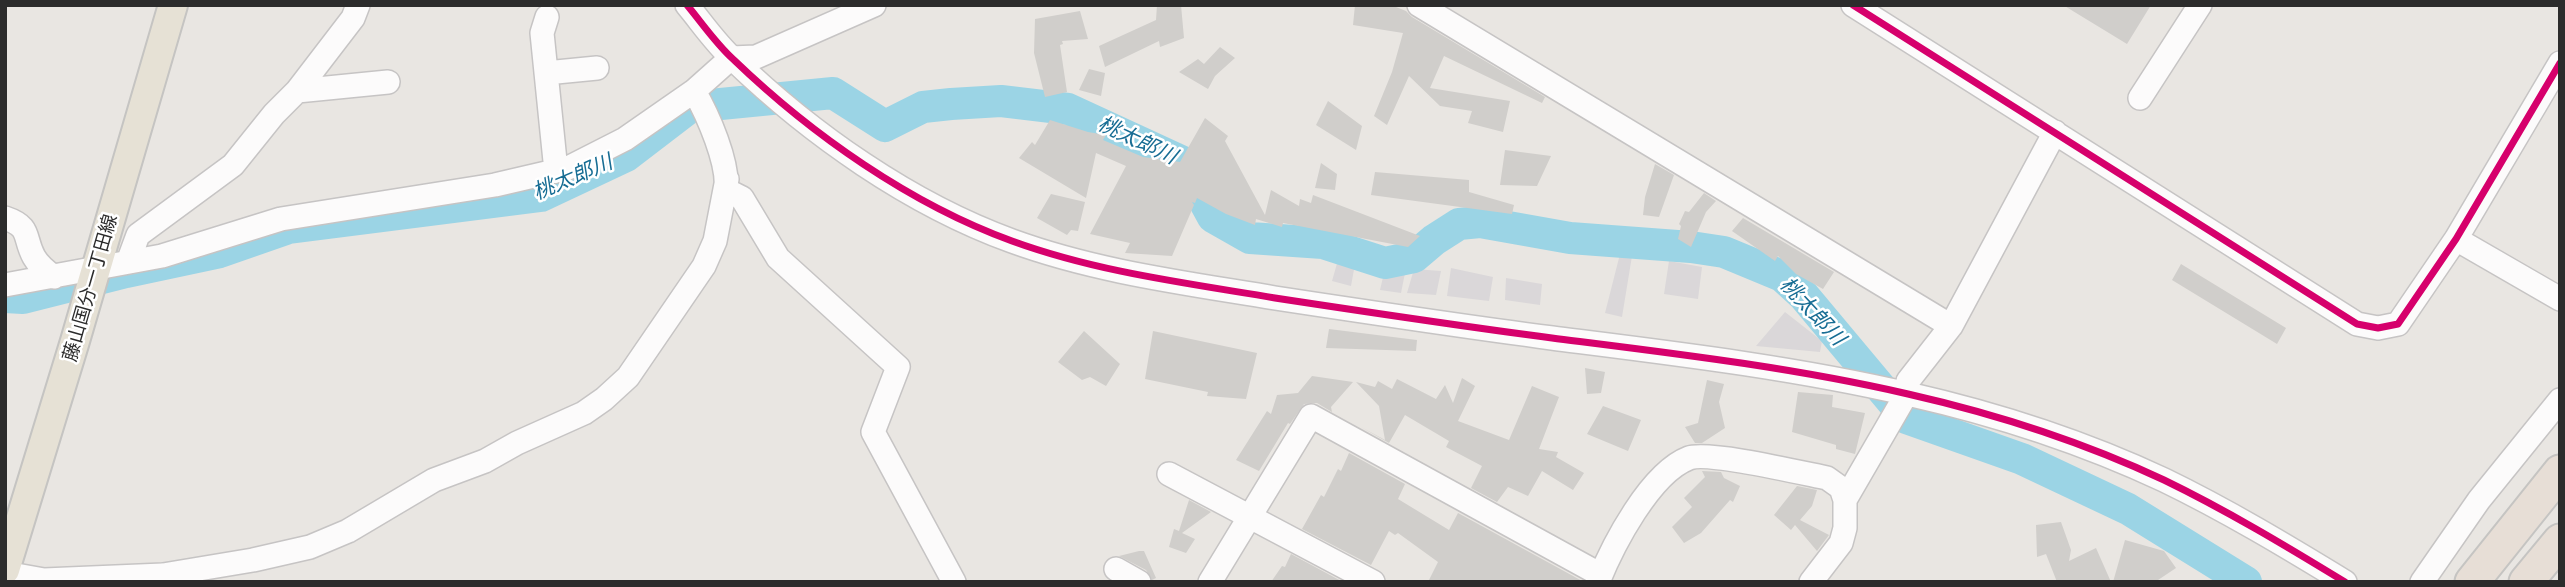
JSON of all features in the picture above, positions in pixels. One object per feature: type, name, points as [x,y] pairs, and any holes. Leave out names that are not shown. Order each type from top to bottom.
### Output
[{"type":"highway","points":[[2472,582],[2560,472]]},
{"type":"highway","points":[[2526,582],[2560,541]]},
{"type":"main road","name":"藤山国分一丁田線","points":[[5,572],[173,5]]},
{"type":"street","points":[[128,262],[138,234],[233,165],[274,114],[297,91],[353,18],[358,5]]},
{"type":"street","points":[[687,5],[731,58],[830,142],[874,172],[959,218],[1009,240],[1065,258],[1134,275],[1315,304],[1729,360],[1907,394],[2008,420],[2098,452],[2165,481],[2273,538],[2345,582]]},
{"type":"street","points":[[8,289],[175,252],[281,219],[495,185],[568,168],[625,139],[694,91],[731,58],[756,57],[874,5]]},
{"type":"street","points":[[1419,5],[1951,326]]},
{"type":"street","points":[[1853,5],[2357,324],[2378,328],[2398,324],[2456,239],[2560,63]]},
{"type":"street","points":[[2140,98],[2200,5]]},
{"type":"street","points":[[547,17],[542,33],[556,171]]},
{"type":"street","points":[[546,73],[597,68]]},
{"type":"street","points":[[297,91],[388,82]]},
{"type":"street","points":[[694,91],[709,117],[727,180],[726,190],[742,198],[778,258],[898,367],[873,432],[954,582]]},
{"type":"street","points":[[1845,500],[1907,394],[1908,381],[1951,326],[2055,132]]},
{"type":"street","points":[[5,572],[44,580],[163,575],[240,563],[310,547],[348,531],[434,480],[485,461],[517,443],[584,413],[628,377],[704,266],[715,241],[727,180]]},
{"type":"street","points":[[5,218],[18,223],[27,233],[32,254],[41,267],[54,277]]},
{"type":"street","points":[[2456,239],[2560,299]]},
{"type":"street","points":[[2422,582],[2479,499],[2560,400]]},
{"type":"street","points":[[1210,582],[1311,416],[1600,578],[1619,536],[1649,491],[1671,470],[1690,457],[1711,457],[1828,478],[1841,488],[1845,500],[1845,528],[1841,543],[1811,582]]},
{"type":"street","points":[[1170,474],[1373,582]]},
{"type":"street","points":[[1116,569],[1139,582]]},
{"type":"shaded area","points":[[1620,254],[1632,256],[1622,317],[1605,313]]},
{"type":"shaded area","points":[[1338,260],[1355,264],[1351,286],[1332,281]]},
{"type":"shaded area","points":[[1669,261],[1702,267],[1698,299],[1664,294]]},
{"type":"shaded area","points":[[1451,268],[1493,277],[1489,301],[1447,296]]},
{"type":"shaded area","points":[[1414,269],[1441,271],[1436,295],[1407,293]]},
{"type":"shaded area","points":[[1384,273],[1405,273],[1401,293],[1380,290]]},
{"type":"shaded area","points":[[1506,278],[1542,284],[1540,305],[1505,300]]},
{"type":"shaded area","points":[[1785,312],[1822,341],[1820,352],[1756,346]]},
{"type":"building","points":[[1157,5],[1181,5],[1184,38],[1160,47],[1159,41],[1105,67],[1099,46],[1156,20]]},
{"type":"building","points":[[1355,5],[1391,5],[1406,11],[1545,97],[1542,103],[1444,56],[1430,88],[1510,101],[1503,132],[1468,123],[1472,111],[1440,106],[1409,76],[1387,125],[1374,116],[1392,72],[1403,33],[1353,25]]},
{"type":"building","points":[[2063,5],[2151,5],[2127,44]]},
{"type":"building","points":[[1080,11],[1088,39],[1062,41],[1063,44],[1060,45],[1067,92],[1045,97],[1034,53],[1035,19]]},
{"type":"building","points":[[1220,47],[1235,58],[1215,76],[1208,89],[1179,72],[1198,59],[1204,64]]},
{"type":"building","points":[[1089,69],[1105,73],[1101,96],[1079,90]]},
{"type":"building","points":[[1328,101],[1362,126],[1356,150],[1316,125]]},
{"type":"building","points":[[1205,118],[1228,136],[1225,141],[1265,215],[1271,190],[1299,206],[1300,199],[1311,203],[1313,195],[1420,236],[1408,247],[1283,223],[1282,227],[1256,219],[1255,225],[1226,214],[1197,198],[1195,203],[1192,202],[1194,205],[1172,256],[1125,253],[1130,243],[1090,234],[1126,166],[1096,153],[1086,198],[1019,158],[1032,142],[1035,145],[1050,120],[1106,135],[1103,140],[1143,157],[1180,162]]},
{"type":"building","points":[[1505,150],[1551,156],[1537,186],[1500,185]]},
{"type":"building","points":[[1321,163],[1337,174],[1335,190],[1315,188]]},
{"type":"building","points":[[1655,164],[1674,175],[1659,217],[1643,215],[1645,197]]},
{"type":"building","points":[[1375,172],[1469,180],[1469,192],[1514,205],[1512,214],[1371,195]]},
{"type":"building","points":[[1704,193],[1716,201],[1706,212],[1691,247],[1678,239],[1681,226],[1679,224],[1685,211],[1689,212]]},
{"type":"building","points":[[1051,194],[1085,202],[1078,231],[1071,230],[1067,235],[1037,218]]},
{"type":"building","points":[[1743,218],[1834,272],[1823,289],[1796,274],[1778,256],[1775,261],[1732,231]]},
{"type":"building","points":[[2181,264],[2286,328],[2277,344],[2172,280]]},
{"type":"building","points":[[1329,329],[1417,340],[1416,351],[1326,348]]},
{"type":"building","points":[[1084,331],[1120,364],[1106,386],[1090,377],[1082,380],[1058,362]]},
{"type":"building","points":[[1153,331],[1257,353],[1246,399],[1207,396],[1208,392],[1145,379]]},
{"type":"building","points":[[1585,368],[1605,372],[1601,393],[1587,394]]},
{"type":"building","points":[[1312,376],[1353,382],[1331,407],[1332,412],[1317,403],[1304,404],[1290,424],[1288,423],[1259,471],[1236,460],[1267,411],[1271,414],[1277,395],[1298,393]]},
{"type":"building","points":[[1462,378],[1475,386],[1458,421],[1509,440],[1532,386],[1559,397],[1539,449],[1558,452],[1556,457],[1584,473],[1573,490],[1542,471],[1528,496],[1508,487],[1497,502],[1471,488],[1482,466],[1446,447],[1449,441],[1405,415],[1389,443],[1361,427],[1385,440],[1379,406],[1356,382],[1375,387],[1378,381],[1392,389],[1397,379],[1436,399],[1445,385],[1453,403]]},
{"type":"building","points":[[1707,380],[1724,384],[1719,402],[1725,428],[1702,443],[1695,443],[1685,427],[1698,423]]},
{"type":"building","points":[[1798,392],[1833,395],[1832,407],[1865,413],[1855,454],[1836,449],[1836,445],[1792,432]]},
{"type":"building","points":[[1603,406],[1641,420],[1628,451],[1587,434]]},
{"type":"building","points":[[1349,453],[1405,484],[1398,499],[1449,530],[1458,513],[1584,582],[1428,582],[1438,562],[1398,533],[1395,535],[1389,531],[1371,565],[1302,529],[1321,495],[1324,497],[1338,469],[1341,471]]},
{"type":"building","points":[[1702,471],[1721,472],[1724,478],[1740,486],[1733,502],[1730,500],[1701,533],[1684,543],[1672,527],[1692,507],[1684,498],[1705,477]]},
{"type":"building","points":[[1797,486],[1817,490],[1812,506],[1800,520],[1829,535],[1817,551],[1795,525],[1791,530],[1774,515]]},
{"type":"building","points":[[1189,500],[1211,512],[1182,533],[1195,539],[1186,553],[1169,547],[1174,529],[1179,531]]},
{"type":"building","points":[[2061,522],[2071,550],[2069,561],[2096,548],[2111,582],[2057,582],[2046,554],[2037,557],[2036,525]]},
{"type":"building","points":[[2125,540],[2164,551],[2176,568],[2155,582],[2113,582]]},
{"type":"building","points":[[1144,551],[1156,578],[1152,580],[1146,570],[1119,556]]},
{"type":"building","points":[[1291,554],[1343,582],[1271,582],[1282,566],[1285,567]]},
{"type":"waterway","name":"桃太郎川","points":[[5,297],[23,298],[220,252],[289,228],[541,196],[626,156],[690,107],[833,93],[885,126],[923,107],[951,104],[1001,101],[1068,109],[1183,162],[1213,217],[1250,238],[1323,243],[1385,263],[1414,257],[1459,224],[1480,222],[1570,238],[1724,252],[1782,276],[1804,296],[1906,418],[2022,459],[2128,509],[2246,582]]},
{"type":"cycle path","points":[[687,5],[727,54],[764,88],[829,140],[936,208],[1012,241],[1076,261],[1175,282],[1414,319],[1775,368],[1864,384],[1941,402],[2039,430],[2133,466],[2233,516],[2345,582]]},
{"type":"cycle path","points":[[1853,5],[2357,324],[2378,328],[2398,324],[2456,239],[2560,63]]}]
